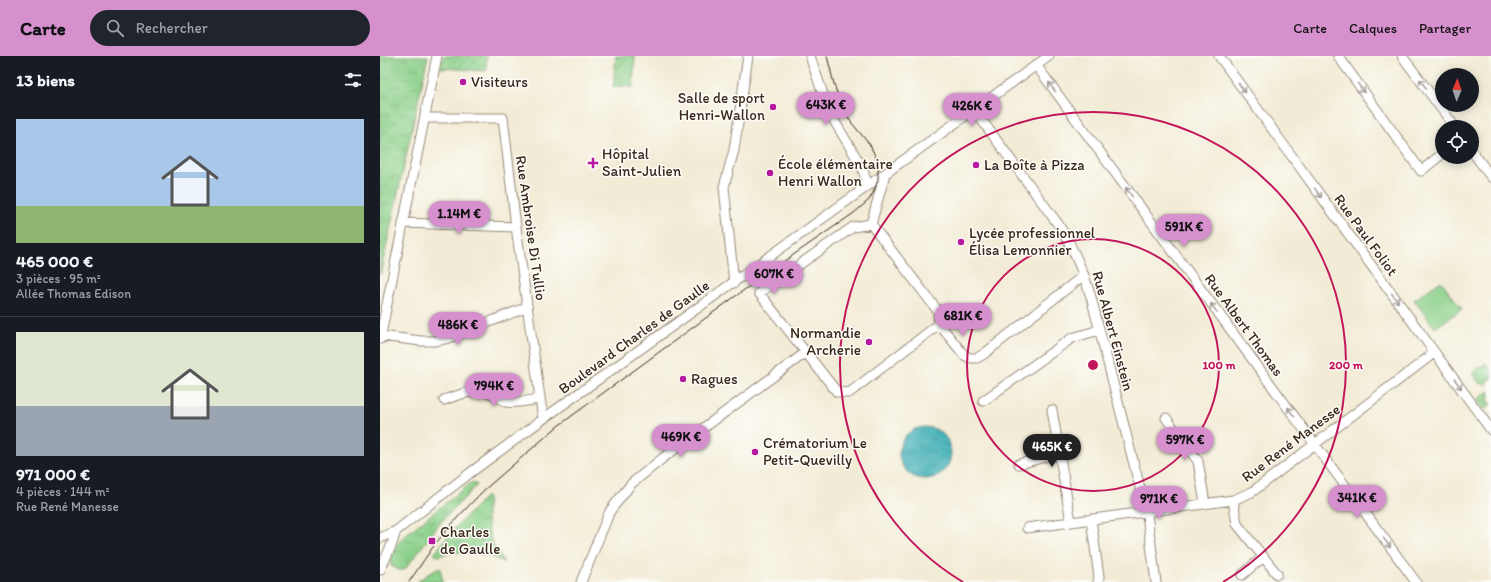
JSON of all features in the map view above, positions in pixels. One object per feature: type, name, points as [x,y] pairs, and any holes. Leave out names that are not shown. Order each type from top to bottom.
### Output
[{"type":"street","points":[[437,56],[380,338],[421,341],[434,341],[449,338],[527,307]]},
{"type":"street","points":[[734,283],[724,187],[734,150],[748,56]]},
{"type":"street","points":[[810,56],[829,112],[862,166],[866,180],[857,195]]},
{"type":"street","name":"Boulevard Charles de Gaulle","points":[[380,538],[396,531],[470,473],[543,419],[975,112],[1049,56]]},
{"type":"street","name":"Rue Paul Foliot","points":[[1219,56],[1491,430]]},
{"type":"street","points":[[1338,56],[1421,171],[1435,160]]},
{"type":"street","points":[[1402,56],[1450,120]]},
{"type":"street","name":"Rue Albert Thomas","points":[[1036,65],[1416,582]]},
{"type":"street","name":"Rue Albert Einstein","points":[[975,112],[1058,224],[1069,241],[1084,275],[1146,511],[1156,582]]},
{"type":"street","name":"Rue Ambroise Di Tullio","points":[[425,118],[503,118],[516,227],[543,419]]},
{"type":"street","points":[[1479,161],[1489,175]]},
{"type":"street","points":[[871,224],[886,174]]},
{"type":"street","points":[[403,223],[516,227]]},
{"type":"street","points":[[871,224],[938,311],[939,324],[964,355],[970,358],[977,358],[984,354],[1084,275]]},
{"type":"street","points":[[871,224],[853,227],[759,293],[837,392],[849,393],[939,324]]},
{"type":"street","points":[[983,401],[1072,338],[1099,330]]},
{"type":"street","points":[[581,582],[610,511],[630,484],[805,353]]},
{"type":"street","name":"Rue René Manesse","points":[[1027,528],[1233,500],[1252,492],[1434,353]]},
{"type":"street","points":[[444,400],[477,391],[494,394],[506,402],[540,399]]},
{"type":"street","points":[[1052,410],[1070,522]]},
{"type":"street","points":[[1166,418],[1198,461],[1205,504]]},
{"type":"street","points":[[1019,464],[1060,453]]},
{"type":"street","points":[[1233,500],[1237,524],[1277,574]]},
{"type":"street","points":[[1091,519],[1099,577],[1098,582]]},
{"type":"street","points":[[380,570],[392,544],[396,531]]},
{"type":"street","points":[[1242,575],[1263,557]]},
{"type":"green space","points":[[380,56],[428,56],[380,275]]},
{"type":"green space","points":[[443,56],[487,56],[486,71],[440,68]]},
{"type":"green space","points":[[616,56],[635,56],[633,87],[613,87]]},
{"type":"green space","points":[[1441,281],[1462,309],[1435,328],[1414,300]]},
{"type":"green space","points":[[1486,363],[1491,370],[1491,380],[1487,379],[1486,384],[1479,383],[1472,373]]},
{"type":"green space","points":[[1487,392],[1490,392],[1488,401],[1491,404],[1484,409],[1477,400]]},
{"type":"green space","points":[[472,482],[477,485],[441,522],[406,568],[404,570],[399,570],[391,566],[391,557],[398,542]]},
{"type":"green space","points":[[486,496],[488,498],[487,523],[489,532],[499,555],[504,562],[479,554],[463,552],[437,556],[434,554],[452,531]]},
{"type":"green space","points":[[440,568],[443,582],[417,582],[428,574]]},
{"type":"water","points":[[920,427],[930,427],[944,434],[951,448],[951,458],[944,472],[930,479],[920,479],[910,475],[903,468],[899,458],[899,448],[903,438],[910,431]]},
{"type":"tram line","points":[[409,582],[435,544],[458,517],[484,490],[558,426],[770,271],[854,213],[869,200],[878,180],[877,160],[870,145],[851,122],[841,105],[827,56]]},
{"type":"place","name":"Visiteurs","points":[[463,82]]},
{"type":"place","name":"Salle de sport Henri-Wallon","points":[[773,107]]},
{"type":"place","name":"Hôpital Saint-Julien","points":[[593,163]]},
{"type":"place","name":"La Boîte à Pizza","points":[[976,165]]},
{"type":"place","name":"École élémentaire Henri Wallon","points":[[770,173]]},
{"type":"place","name":"Lycée professionnel Élisa Lemonnier","points":[[961,242]]},
{"type":"place","name":"Normandie Archerie","points":[[869,342]]},
{"type":"place","name":"Ragues","points":[[683,379]]},
{"type":"place","name":"Crématorium Le Petit-Quevilly","points":[[755,452]]},
{"type":"place","name":"Charles de Gaulle","points":[[432,541]]}]
